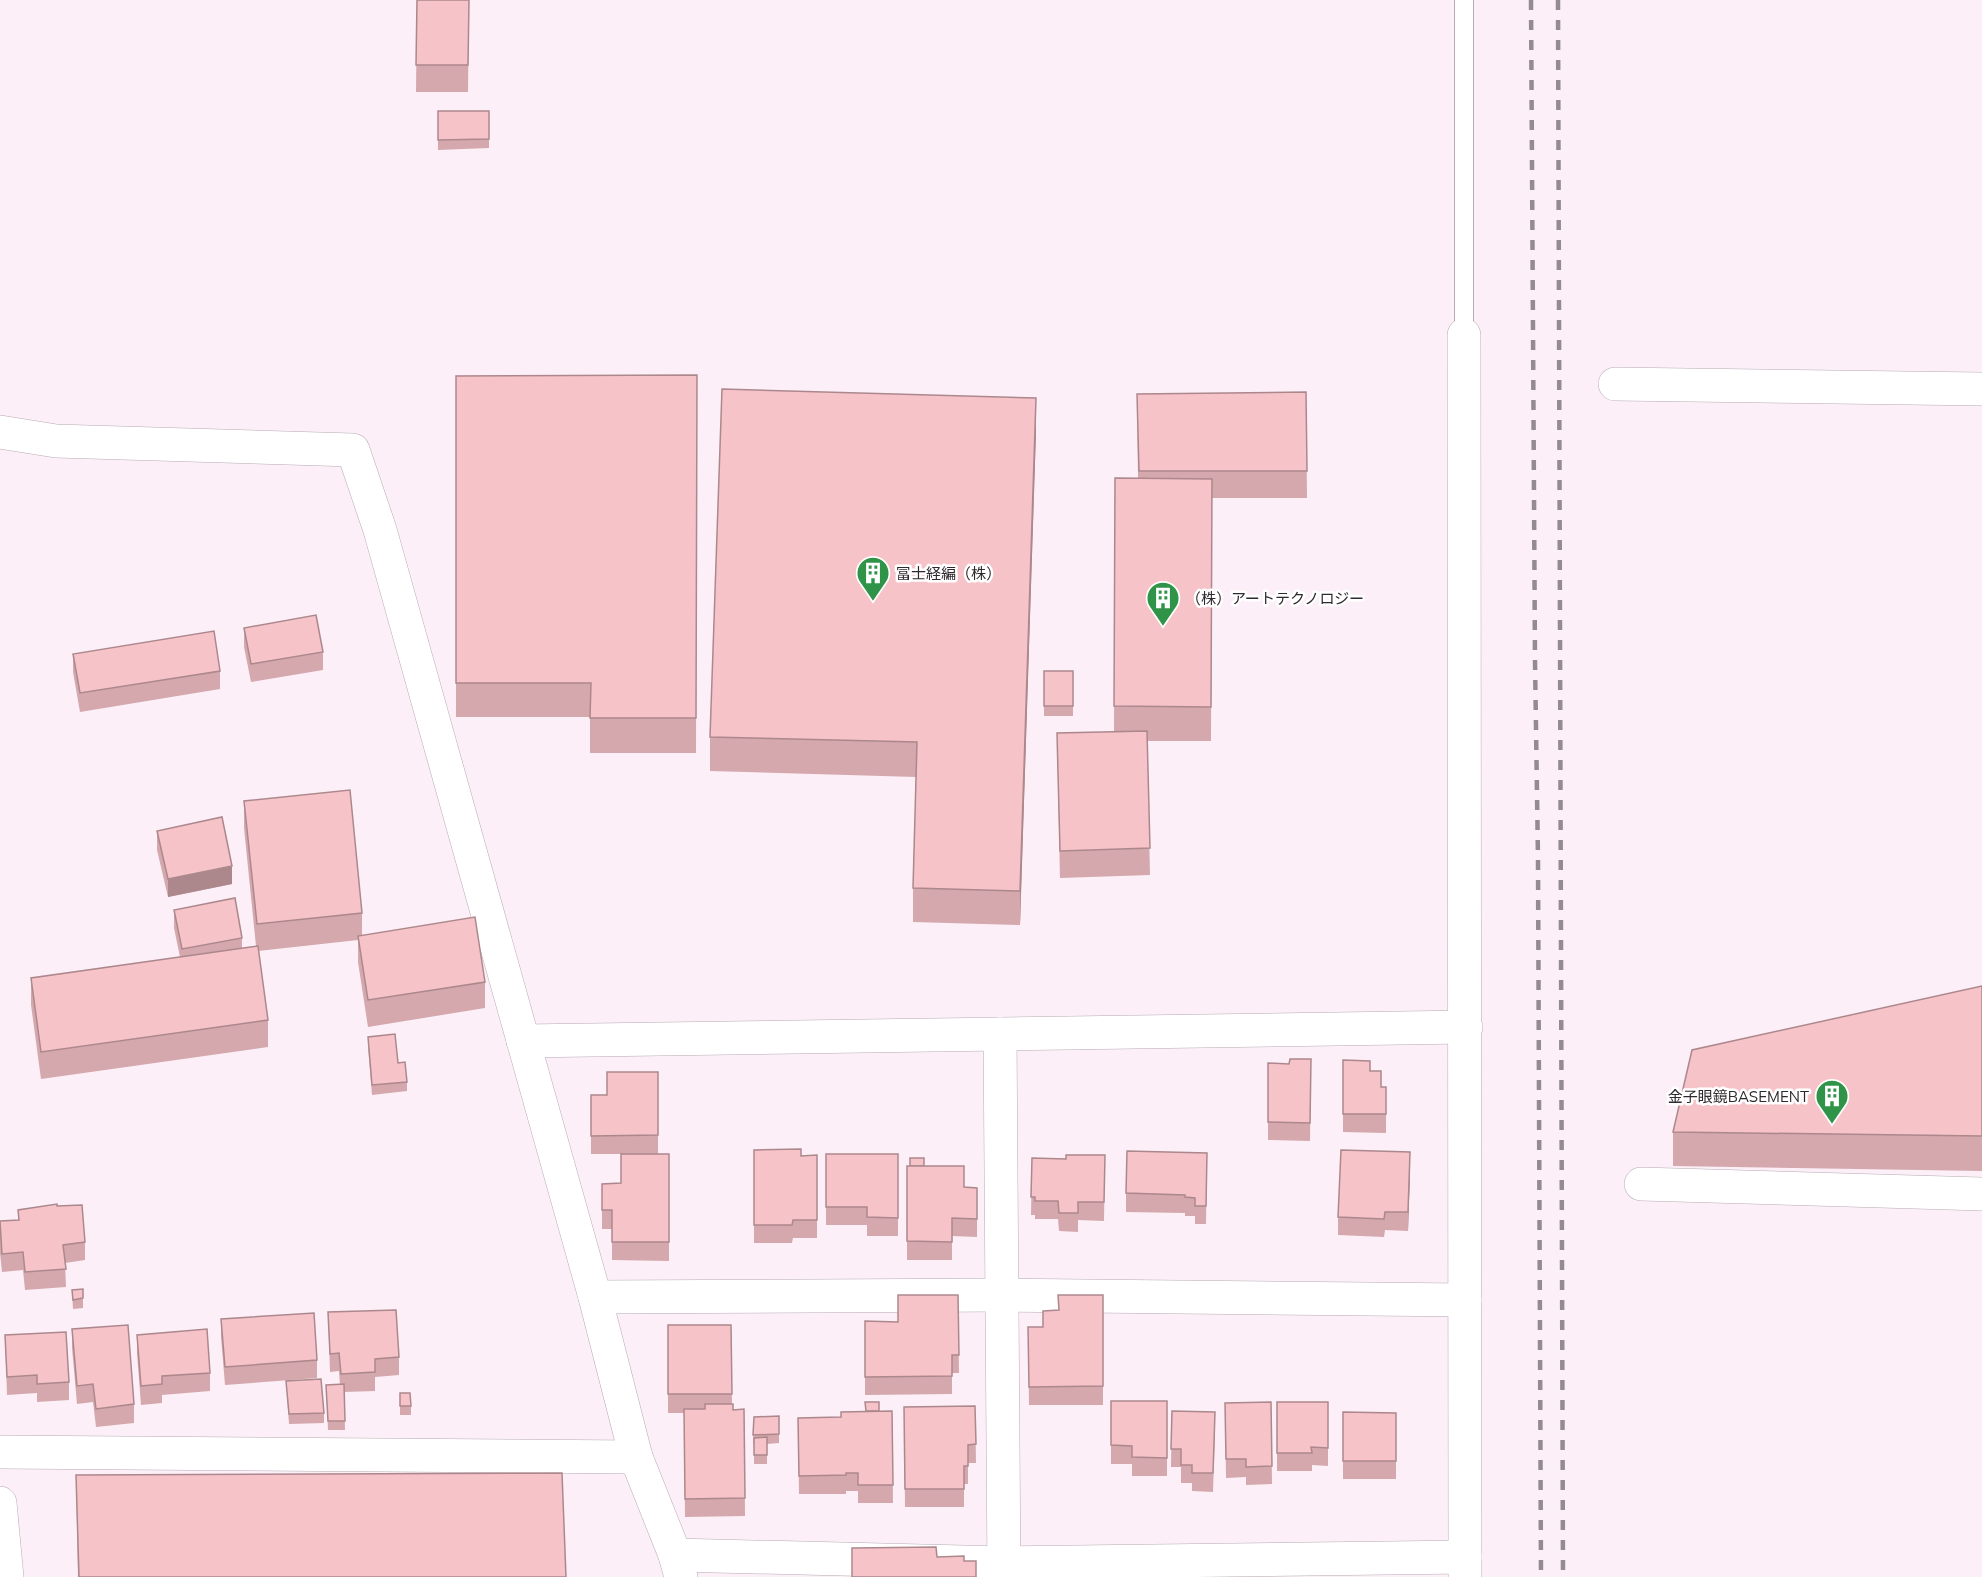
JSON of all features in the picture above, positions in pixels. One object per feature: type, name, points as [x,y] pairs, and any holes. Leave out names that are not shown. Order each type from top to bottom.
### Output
[{"type":"street","points":[[0,432],[56,441],[353,450],[380,530],[595,1297],[636,1457],[678,1566],[1004,1570],[1465,1567],[1464,335]]},
{"type":"street","points":[[1615,384],[1982,389]]},
{"type":"street","points":[[523,1041],[1466,1027]]},
{"type":"street","points":[[1000,1034],[1004,1570]]},
{"type":"street","points":[[1641,1184],[1982,1194]]},
{"type":"street","points":[[595,1297],[1003,1295],[1465,1300]]},
{"type":"street","points":[[0,1452],[636,1457]]},
{"type":"street","points":[[0,1503],[7,1577]]},
{"type":"lane","points":[[1464,0],[1464,335]]},
{"type":"building","points":[[417,0],[469,0],[468,65],[416,65]]},
{"type":"building","points":[[438,111],[489,111],[489,139],[438,140]]},
{"type":"building","points":[[697,375],[696,718],[590,718],[591,683],[456,683],[456,376]]},
{"type":"building","name":"冨士経編（株）","points":[[722,389],[1036,398],[1020,891],[913,888],[917,742],[710,737]]},
{"type":"building","points":[[1306,392],[1307,471],[1139,471],[1137,394]]},
{"type":"building","name":"（株）アートテクノロジー","points":[[1115,478],[1212,479],[1211,707],[1114,706]]},
{"type":"building","points":[[316,615],[323,652],[251,664],[244,628]]},
{"type":"building","points":[[214,631],[220,671],[80,693],[73,654]]},
{"type":"building","points":[[1044,671],[1073,671],[1073,706],[1044,706]]},
{"type":"building","points":[[1147,731],[1150,848],[1060,851],[1057,733]]},
{"type":"building","points":[[350,790],[362,913],[257,924],[244,801]]},
{"type":"building","points":[[222,817],[232,866],[168,879],[157,831]]},
{"type":"building","points":[[235,898],[242,938],[182,949],[174,910]]},
{"type":"building","points":[[475,917],[485,982],[368,1000],[358,936]]},
{"type":"building","points":[[258,946],[268,1020],[41,1052],[31,978]]},
{"type":"building","name":"金子眼鏡BASEMENT","points":[[1982,986],[1982,1136],[1673,1132],[1692,1050]]},
{"type":"building","points":[[395,1034],[398,1063],[405,1062],[407,1082],[372,1085],[368,1037]]},
{"type":"building","points":[[1290,1059],[1311,1059],[1310,1123],[1268,1122],[1268,1063],[1289,1064]]},
{"type":"building","points":[[1343,1060],[1370,1061],[1370,1071],[1381,1071],[1381,1087],[1386,1087],[1386,1114],[1343,1114]]},
{"type":"building","points":[[607,1072],[658,1072],[658,1135],[591,1136],[591,1095],[607,1095]]},
{"type":"building","points":[[801,1149],[801,1156],[817,1155],[817,1220],[793,1220],[792,1225],[754,1225],[754,1150]]},
{"type":"building","points":[[1341,1150],[1410,1152],[1408,1212],[1385,1212],[1384,1219],[1338,1217]]},
{"type":"building","points":[[1127,1151],[1207,1153],[1206,1206],[1195,1206],[1195,1198],[1185,1197],[1185,1195],[1126,1193]]},
{"type":"building","points":[[621,1154],[669,1154],[669,1242],[612,1242],[612,1210],[602,1210],[602,1184],[621,1183]]},
{"type":"building","points":[[826,1154],[898,1154],[898,1218],[867,1217],[867,1207],[826,1207]]},
{"type":"building","points":[[1066,1155],[1105,1155],[1104,1202],[1078,1202],[1078,1213],[1059,1213],[1058,1201],[1035,1201],[1035,1197],[1031,1197],[1032,1158],[1066,1159]]},
{"type":"building","points":[[910,1158],[924,1158],[924,1166],[910,1166]]},
{"type":"building","points":[[907,1166],[964,1166],[964,1187],[977,1188],[977,1219],[952,1218],[952,1242],[907,1241]]},
{"type":"building","points":[[57,1204],[57,1206],[82,1205],[85,1242],[63,1245],[66,1269],[25,1272],[23,1252],[2,1254],[0,1221],[19,1220],[18,1210]]},
{"type":"building","points":[[83,1289],[83,1298],[73,1300],[72,1290]]},
{"type":"building","points":[[898,1295],[958,1295],[959,1355],[952,1355],[952,1376],[865,1377],[865,1321],[898,1322]]},
{"type":"building","points":[[1058,1295],[1103,1295],[1103,1386],[1029,1387],[1028,1327],[1043,1327],[1043,1311],[1059,1310]]},
{"type":"building","points":[[396,1310],[399,1357],[375,1359],[375,1372],[341,1374],[339,1353],[330,1354],[328,1312]]},
{"type":"building","points":[[314,1313],[317,1360],[225,1367],[221,1319]]},
{"type":"building","points":[[128,1325],[134,1404],[96,1409],[93,1384],[77,1386],[72,1329]]},
{"type":"building","points":[[668,1325],[731,1325],[732,1394],[668,1394]]},
{"type":"building","points":[[207,1329],[210,1373],[162,1376],[162,1384],[141,1386],[137,1335]]},
{"type":"building","points":[[66,1332],[69,1382],[37,1384],[37,1375],[7,1377],[5,1335]]},
{"type":"building","points":[[321,1379],[324,1413],[289,1414],[286,1381]]},
{"type":"building","points":[[344,1384],[345,1421],[328,1421],[326,1385]]},
{"type":"building","points":[[400,1393],[410,1393],[411,1406],[400,1406]]},
{"type":"building","points":[[1111,1401],[1167,1401],[1167,1458],[1132,1457],[1132,1446],[1111,1445]]},
{"type":"building","points":[[865,1402],[879,1402],[879,1411],[866,1411]]},
{"type":"building","points":[[1271,1402],[1272,1466],[1246,1467],[1246,1459],[1226,1459],[1225,1403]]},
{"type":"building","points":[[1277,1402],[1328,1402],[1328,1448],[1311,1447],[1312,1453],[1277,1453]]},
{"type":"building","points":[[705,1404],[733,1404],[733,1410],[744,1409],[745,1498],[685,1499],[684,1409],[705,1409]]},
{"type":"building","points":[[975,1406],[976,1444],[968,1445],[968,1466],[964,1466],[964,1489],[905,1489],[904,1407]]},
{"type":"building","points":[[892,1411],[893,1485],[858,1485],[858,1473],[799,1476],[798,1418],[841,1417],[841,1412]]},
{"type":"building","points":[[1172,1411],[1215,1412],[1213,1473],[1192,1473],[1192,1465],[1181,1465],[1181,1449],[1171,1449]]},
{"type":"building","points":[[1343,1412],[1396,1413],[1396,1461],[1343,1461]]},
{"type":"building","points":[[779,1416],[779,1434],[753,1435],[754,1417]]},
{"type":"building","points":[[767,1437],[767,1455],[754,1455],[754,1438]]},
{"type":"building","points":[[562,1473],[566,1577],[79,1577],[76,1475]]},
{"type":"building","points":[[936,1547],[937,1557],[964,1556],[964,1561],[976,1561],[976,1577],[852,1577],[852,1548]]},
{"type":"railway","points":[[1531,0],[1541,1577]]},
{"type":"railway","points":[[1558,0],[1563,1577]]},
{"type":"place","name":"冨士経編（株）","points":[[873,602]]},
{"type":"place","name":"（株）アートテクノロジー","points":[[1163,627]]},
{"type":"place","name":"金子眼鏡BASEMENT","points":[[1832,1125]]}]
